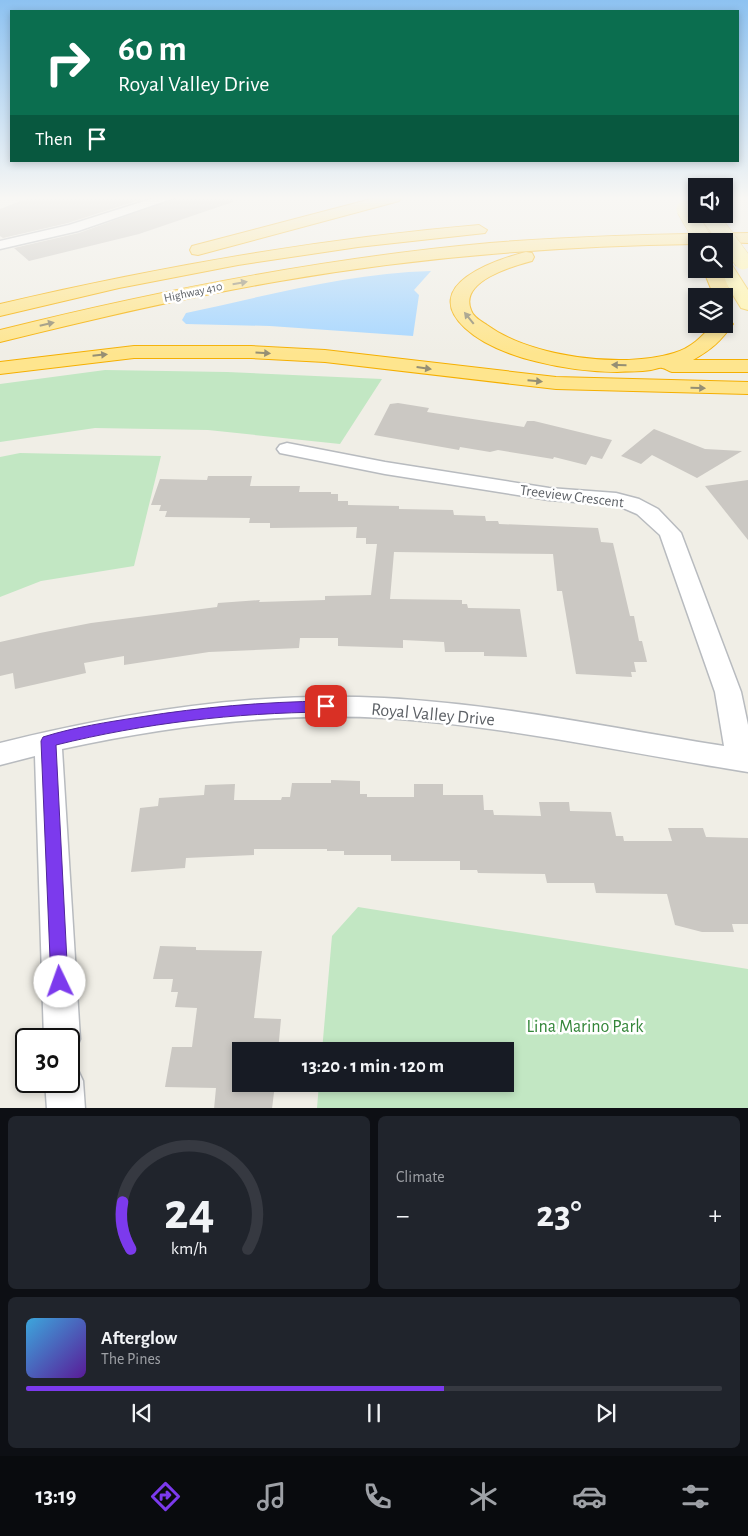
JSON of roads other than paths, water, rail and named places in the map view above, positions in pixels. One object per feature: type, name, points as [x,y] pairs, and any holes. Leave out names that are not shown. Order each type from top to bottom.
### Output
[{"type":"highway","points":[[0,303],[200,250]]},
{"type":"highway","name":"Highway 410","points":[[0,310],[162,273],[303,250]]},
{"type":"highway","name":"Highway 410","points":[[0,336],[117,308],[328,267],[481,250]]},
{"type":"highway","points":[[576,250],[521,258],[498,264],[476,275],[464,286],[460,297],[462,309],[469,320],[489,336],[504,344],[552,359],[576,363],[748,366]]},
{"type":"highway","points":[[643,365],[687,355],[705,346],[718,337],[720,333]]},
{"type":"highway","points":[[0,368],[102,355],[211,351],[325,356],[556,384],[748,388]]},
{"type":"main road","points":[[734,250],[745,264]]},
{"type":"main road","points":[[732,278],[748,304]]},
{"type":"street","name":"Treeview Crescent","points":[[287,449],[345,462],[556,495],[605,497],[626,501],[643,508],[659,520],[670,533],[728,692],[744,761]]},
{"type":"street","name":"Royal Valley Drive","points":[[0,754],[100,729],[198,713],[268,708],[355,707],[445,713],[506,720],[744,761]]},
{"type":"street","points":[[48,741],[61,1028]]},
{"type":"street","points":[[65,1093],[66,1108]]},
{"type":"water","points":[[431,271],[414,290],[419,295],[413,336],[270,326],[186,324],[182,320],[186,313],[308,286],[369,276]]},
{"type":"park label","name":"Lina Marino Park","points":[[585,1026]]}]
